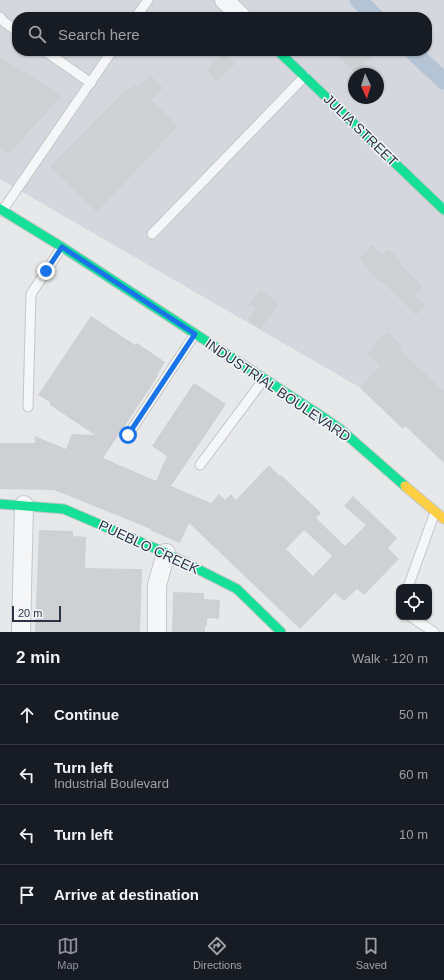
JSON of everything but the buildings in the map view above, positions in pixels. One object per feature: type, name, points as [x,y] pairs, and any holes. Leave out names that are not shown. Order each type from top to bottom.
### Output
[{"type":"street","points":[[224,0],[237,12]]},
{"type":"street","name":"JULIA STREET","points":[[283,56],[444,210]]},
{"type":"street","name":"INDUSTRIAL BOULEVARD","points":[[1,210],[62,247],[340,429],[444,519]]},
{"type":"street","name":"PUEBLO CREEK","points":[[0,504],[64,509],[166,552],[237,589],[281,631]]},
{"type":"street","points":[[21,632],[24,506]]},
{"type":"street","points":[[156,632],[157,585],[166,552]]},
{"type":"lane","points":[[140,12],[148,0]]},
{"type":"lane","points":[[0,17],[12,28]]},
{"type":"lane","points":[[52,56],[91,83]]},
{"type":"lane","points":[[1,210],[109,56]]},
{"type":"lane","points":[[152,234],[305,76]]},
{"type":"lane","points":[[28,407],[31,294],[62,247]]},
{"type":"lane","points":[[128,435],[195,334]]},
{"type":"lane","points":[[200,465],[264,379]]},
{"type":"lane","points":[[409,584],[435,512]]},
{"type":"lane","points":[[416,620],[434,632]]},
{"type":"shaded area","points":[[0,0],[444,0],[444,460],[378,398],[0,179]]},
{"type":"waterway","points":[[358,0],[371,12]]},
{"type":"waterway","points":[[417,56],[444,81]]},
{"type":"traffic: fast","points":[[283,56],[444,210]]},
{"type":"traffic: fast","points":[[0,209],[62,247],[323,417],[340,429],[405,486]]},
{"type":"traffic: fast","points":[[0,504],[64,509],[166,553],[237,589],[281,632]]},
{"type":"traffic: slow","points":[[405,486],[444,519]]},
{"type":"route","points":[[46,271],[62,247],[195,334],[128,435]]}]
